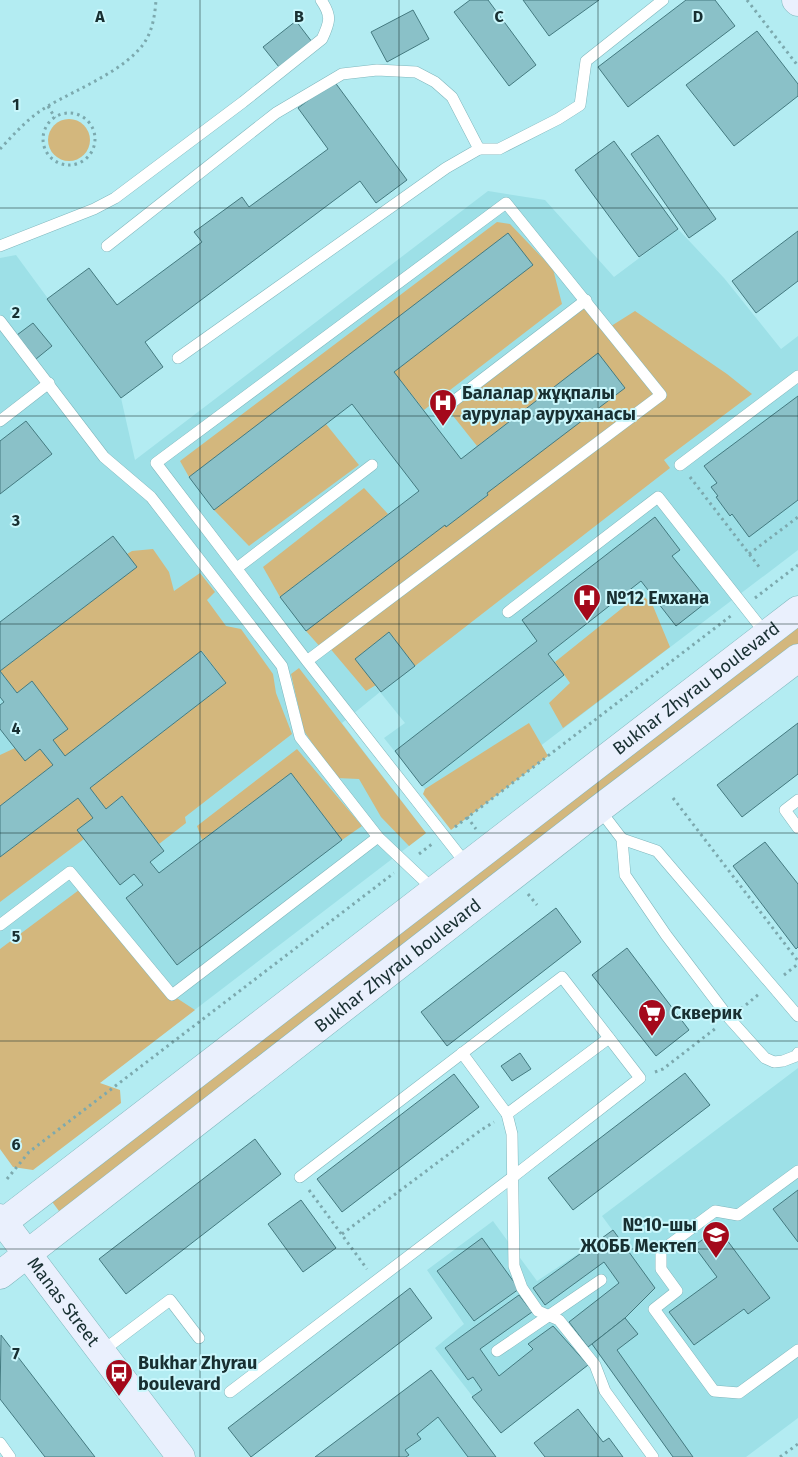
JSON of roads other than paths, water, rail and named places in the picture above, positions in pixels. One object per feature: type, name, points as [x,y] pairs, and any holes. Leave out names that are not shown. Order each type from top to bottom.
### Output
[{"type":"street","name":"Bukhar Zhyrau boulevard","points":[[1,1222],[798,610]]},
{"type":"street","name":"Bukhar Zhyrau boulevard","points":[[0,1275],[599,809],[798,658]]},
{"type":"street","name":"Manas Street","points":[[1,1222],[28,1254],[181,1457]]},
{"type":"lane","points":[[0,246],[94,209],[115,198],[243,102],[322,39],[328,24],[329,13],[321,0]]},
{"type":"lane","points":[[178,358],[446,168],[479,149],[499,149],[558,119],[580,105],[586,61],[664,0]]},
{"type":"lane","points":[[108,246],[276,113],[342,74],[377,70],[416,72],[435,82],[452,97],[479,149]]},
{"type":"lane","points":[[307,661],[661,395],[506,203],[156,463],[307,661],[467,865]]},
{"type":"lane","points":[[446,407],[586,300]]},
{"type":"lane","points":[[0,321],[104,457],[151,497],[282,666],[300,737],[378,838],[434,890]]},
{"type":"lane","points":[[680,464],[798,376]]},
{"type":"lane","points":[[0,422],[48,383]]},
{"type":"lane","points":[[237,568],[372,465]]},
{"type":"lane","points":[[508,612],[658,497],[766,634]]},
{"type":"lane","points":[[798,800],[785,810],[798,828]]},
{"type":"lane","points":[[599,809],[622,840],[625,875],[666,935],[729,1018],[765,1058],[774,1062],[797,1056]]},
{"type":"lane","points":[[0,925],[70,872],[172,996],[378,838]]},
{"type":"lane","points":[[622,840],[657,851],[798,1016]]},
{"type":"lane","points":[[230,1392],[640,1078],[562,977],[300,1177]]},
{"type":"lane","points":[[507,1114],[609,1038]]},
{"type":"lane","points":[[462,1053],[507,1114],[512,1134],[514,1176],[514,1266],[522,1288],[538,1311],[559,1320],[595,1365],[605,1391],[653,1457]]},
{"type":"lane","points":[[798,1171],[738,1215],[715,1211],[661,1251],[661,1269],[677,1291],[654,1309],[714,1391],[739,1393],[798,1350]]},
{"type":"lane","points":[[497,1351],[601,1280]]},
{"type":"lane","points":[[102,1352],[170,1300],[200,1338]]},
{"type":"lane","points":[[0,1443],[10,1457]]},
{"type":"place","name":"Балалар жұқпалы аурулар ауруханасы","points":[[443,427]]},
{"type":"place","name":"№12 Емхана","points":[[587,622]]},
{"type":"place","name":"Скверик","points":[[652,1037]]},
{"type":"place","name":"№10-шы ЖОББ Мектеп","points":[[716,1259]]},
{"type":"place","name":"Bukhar Zhyrau boulevard","points":[[119,1397]]}]
